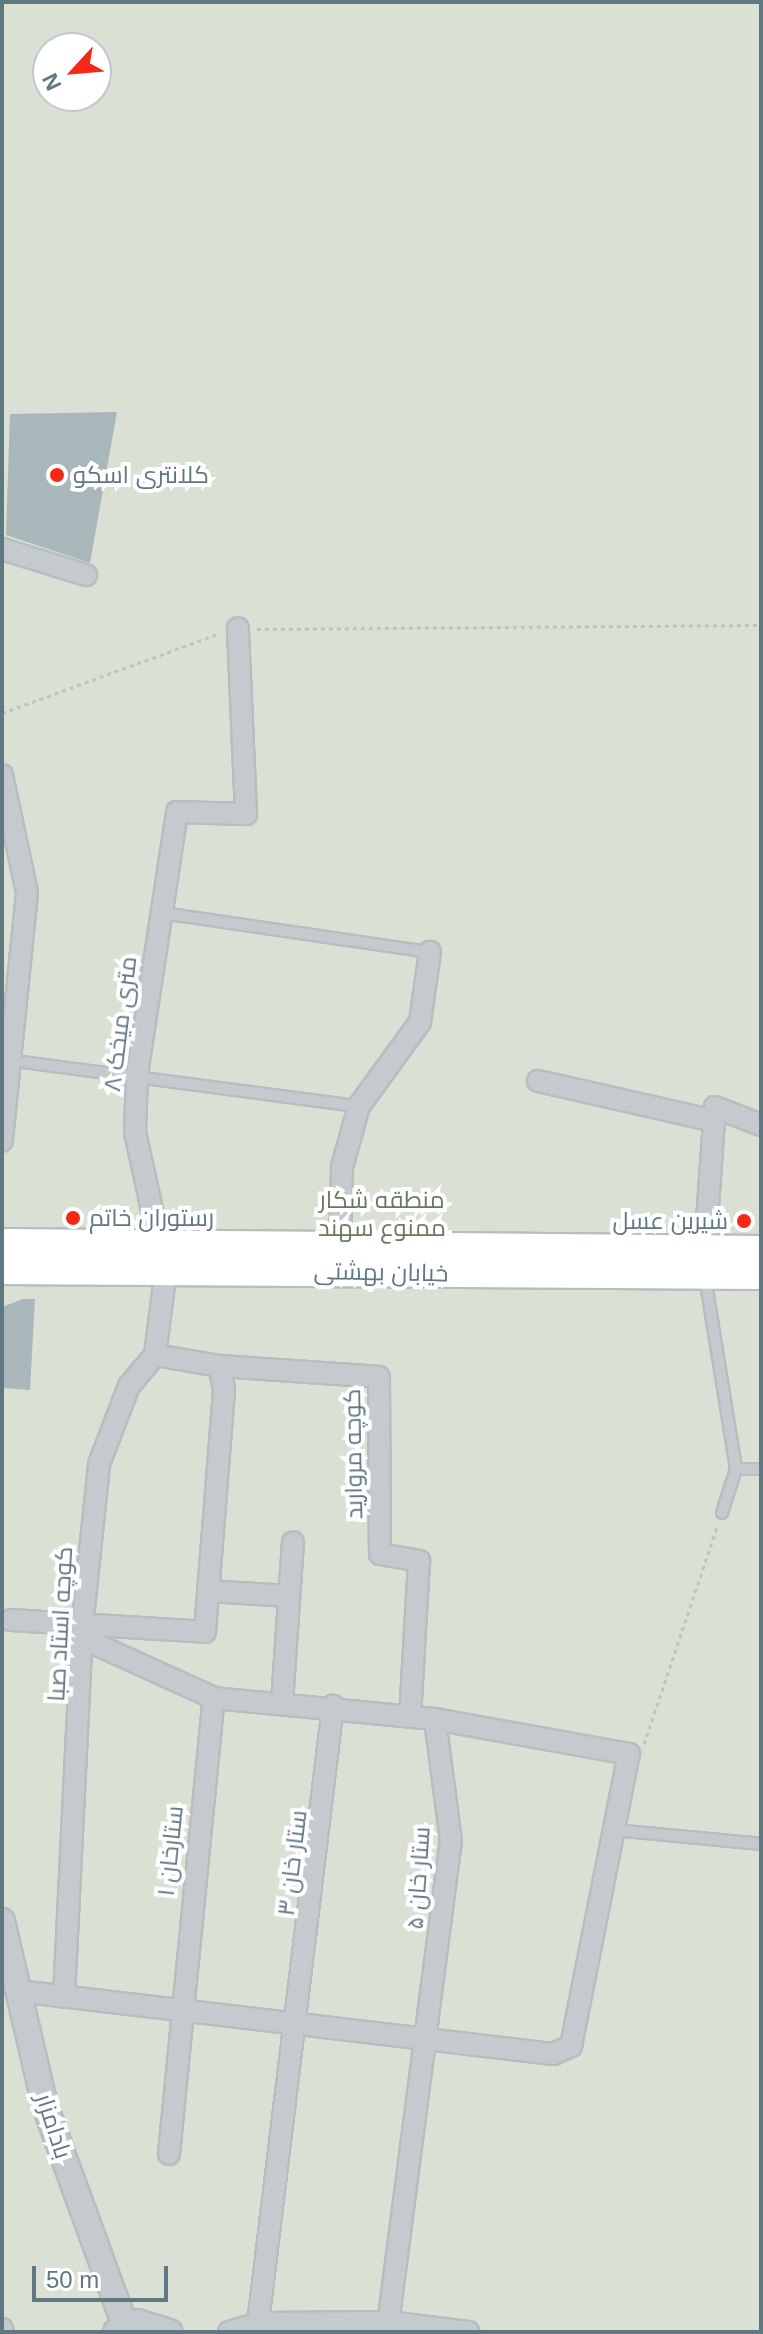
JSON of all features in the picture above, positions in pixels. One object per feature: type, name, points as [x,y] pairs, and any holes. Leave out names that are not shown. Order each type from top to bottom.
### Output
[{"type":"main road","name":"خیابان بهشتی","points":[[2,1244],[162,1255],[705,1262],[761,1250]]},
{"type":"main road","points":[[2,1244],[10,1254],[2,1269]]},
{"type":"main road","name":"خیابان بهشتی","points":[[2,1269],[162,1255],[340,1245],[705,1262],[761,1275]]},
{"type":"street","points":[[2,549],[86,575]]},
{"type":"street","name":"۸ متری میخک","points":[[162,1255],[135,1132],[137,1074],[177,812],[246,814],[238,628]]},
{"type":"street","points":[[2,775],[27,893],[15,1061],[2,1141]]},
{"type":"street","points":[[340,1245],[342,1167],[359,1106],[420,1022],[430,952]]},
{"type":"street","points":[[538,1081],[714,1121]]},
{"type":"street","points":[[705,1262],[715,1107],[761,1125]]},
{"type":"street","points":[[11,1620],[82,1632],[205,1632],[224,1389],[219,1366],[155,1355],[162,1255]]},
{"type":"street","name":"کوچه استاد صبا","points":[[64,1997],[82,1632],[99,1464],[129,1386],[155,1355]]},
{"type":"street","name":"کوچه مروارید","points":[[219,1366],[379,1377],[380,1554],[419,1561],[410,1716]]},
{"type":"street","points":[[282,1703],[293,1542]]},
{"type":"street","points":[[209,1591],[289,1596]]},
{"type":"street","points":[[18,1991],[539,2054],[571,2046],[629,1754],[435,1719],[333,1706],[214,1698],[82,1632]]},
{"type":"street","name":"ستارخان ۱","points":[[169,2154],[179,2010],[214,1698]]},
{"type":"street","name":"ستار خان ۳","points":[[258,2323],[297,2025],[333,1706]]},
{"type":"street","name":"ستار خان ۵","points":[[388,2327],[429,2041],[451,1841],[435,1719]]},
{"type":"street","name":"بادامزار","points":[[2,1921],[45,2106],[120,2329]]},
{"type":"street","points":[[120,2329],[151,2322],[169,2332]]},
{"type":"street","points":[[229,2332],[258,2323],[468,2332]]},
{"type":"lane","points":[[162,913],[430,952]]},
{"type":"lane","points":[[15,1061],[137,1074],[359,1106]]},
{"type":"lane","points":[[705,1262],[707,1323],[736,1469],[722,1513]]},
{"type":"lane","points":[[736,1469],[761,1469]]},
{"type":"lane","points":[[612,1829],[761,1844]]},
{"type":"path","points":[[2,440],[2,477]]},
{"type":"path","points":[[2,713],[238,628],[761,625]]},
{"type":"path","points":[[629,1754],[648,1738],[722,1513]]},
{"type":"green space","name":"منطقه شکار ممنوع سهند","points":[[2,2],[761,2],[761,2332],[2,2332]]},
{"type":"building","name":"کلانتری اسکو","points":[[117,412],[90,563],[6,535],[10,414]]},
{"type":"building","points":[[23,1299],[35,1299],[30,1390],[2,1388],[2,1307]]},
{"type":"place","name":"کلانتری اسکو","points":[[57,475]]},
{"type":"place","name":"رستوران خاتم","points":[[73,1218]]},
{"type":"place","name":"شیرین عسل","points":[[744,1221]]}]
